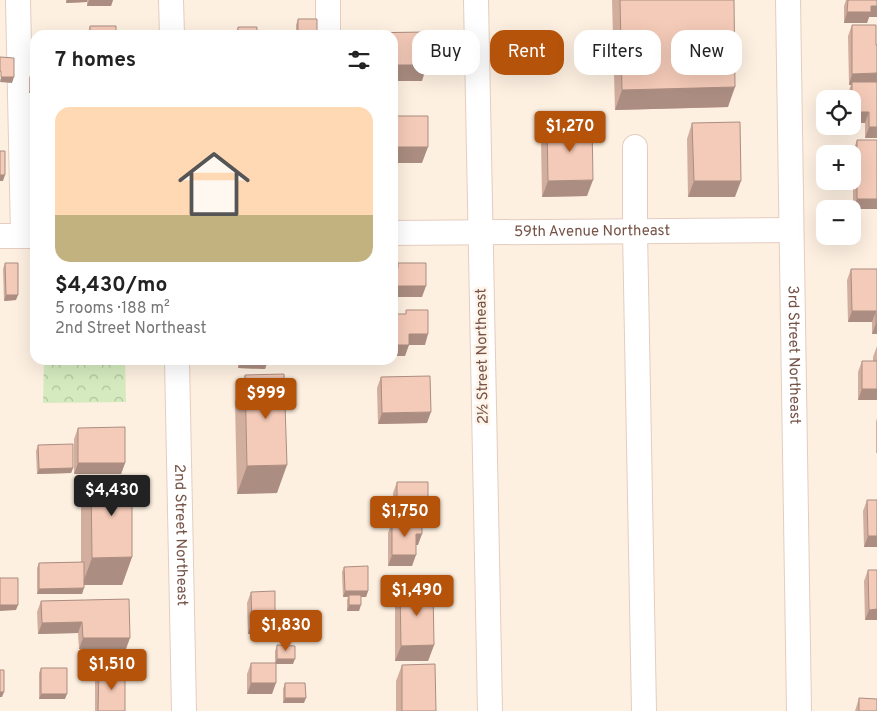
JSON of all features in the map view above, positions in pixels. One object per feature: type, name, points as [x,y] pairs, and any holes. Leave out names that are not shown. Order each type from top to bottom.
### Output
[{"type":"street","points":[[18,0],[19,236]]},
{"type":"street","points":[[171,0],[172,30]]},
{"type":"street","points":[[328,0],[328,30]]},
{"type":"street","name":"2½ Street Northeast","points":[[476,0],[490,711]]},
{"type":"street","name":"3rd Street Northeast","points":[[788,0],[799,711]]},
{"type":"street","points":[[636,147],[635,231],[644,711]]},
{"type":"street","name":"59th Avenue Northeast","points":[[398,233],[791,230]]},
{"type":"street","name":"2nd Street Northeast","points":[[177,365],[184,711]]},
{"type":"green space","points":[[44,365],[125,365],[126,402],[43,403]]},
{"type":"building","points":[[620,0],[734,0],[734,30],[671,30],[671,75],[735,75],[735,87],[622,90],[622,75],[661,75],[661,30],[621,30]]},
{"type":"building","points":[[848,0],[877,0],[877,6],[871,6],[871,12],[847,12]]},
{"type":"building","points":[[298,19],[317,19],[317,30],[298,30]]},
{"type":"building","points":[[852,25],[876,25],[877,73],[852,74]]},
{"type":"building","points":[[90,26],[116,26],[116,30],[90,30]]},
{"type":"building","points":[[238,27],[257,27],[257,30],[238,30]]},
{"type":"building","points":[[398,32],[412,32],[412,65],[398,65]]},
{"type":"building","points":[[0,57],[14,58],[14,77],[1,77]]},
{"type":"building","points":[[852,82],[877,82],[877,127],[869,127],[869,112],[861,112],[861,90],[852,90]]},
{"type":"building","points":[[398,116],[428,116],[428,147],[398,147]]},
{"type":"building","points":[[740,122],[741,181],[694,181],[692,123]]},
{"type":"building","points":[[592,124],[593,180],[548,181],[547,125]]},
{"type":"building","points":[[857,140],[877,140],[877,199],[857,199],[857,190],[861,190],[861,145],[857,145]]},
{"type":"building","points":[[0,151],[5,151],[5,175],[0,175]]},
{"type":"building","points":[[5,263],[18,263],[18,295],[6,295]]},
{"type":"building","points":[[398,263],[426,263],[426,286],[398,286]]},
{"type":"building","points":[[851,269],[877,269],[877,323],[876,311],[852,311]]},
{"type":"building","points":[[406,310],[428,310],[428,334],[409,334],[409,345],[398,345],[398,314],[406,314]]},
{"type":"building","points":[[862,361],[877,361],[877,389],[862,389]]},
{"type":"building","points":[[284,374],[287,465],[247,466],[245,375]]},
{"type":"building","points":[[430,376],[431,412],[382,413],[381,377]]},
{"type":"building","points":[[125,427],[125,463],[78,463],[78,428]]},
{"type":"building","points":[[73,444],[73,468],[39,469],[38,445]]},
{"type":"building","points":[[132,476],[132,557],[92,558],[91,477]]},
{"type":"building","points":[[397,482],[428,482],[428,504],[397,504]]},
{"type":"building","points":[[867,500],[877,500],[877,536],[868,536]]},
{"type":"building","points":[[392,522],[422,522],[422,534],[416,534],[416,555],[392,555]]},
{"type":"building","points":[[84,562],[84,588],[39,589],[39,563]]},
{"type":"building","points":[[368,566],[368,591],[345,591],[344,567]]},
{"type":"building","points":[[868,570],[877,570],[877,609],[869,610]]},
{"type":"building","points":[[0,578],[18,578],[18,605],[0,605]]},
{"type":"building","points":[[400,589],[433,589],[434,645],[401,646]]},
{"type":"building","points":[[275,591],[275,623],[252,623],[251,592]]},
{"type":"building","points":[[349,595],[361,595],[361,605],[349,605]]},
{"type":"building","points":[[129,599],[130,638],[83,638],[82,622],[42,623],[41,601]]},
{"type":"building","points":[[277,645],[295,646],[295,659],[277,659]]},
{"type":"building","points":[[251,663],[276,663],[276,683],[251,683]]},
{"type":"building","points":[[435,664],[436,711],[402,711],[402,665]]},
{"type":"building","points":[[41,668],[67,668],[67,694],[41,694]]},
{"type":"building","points":[[0,670],[4,670],[4,692],[0,692]]},
{"type":"building","points":[[99,670],[125,671],[125,711],[98,711]]},
{"type":"building","points":[[285,683],[305,683],[306,698],[285,698]]},
{"type":"building","points":[[859,698],[877,699],[877,711],[859,711]]}]
